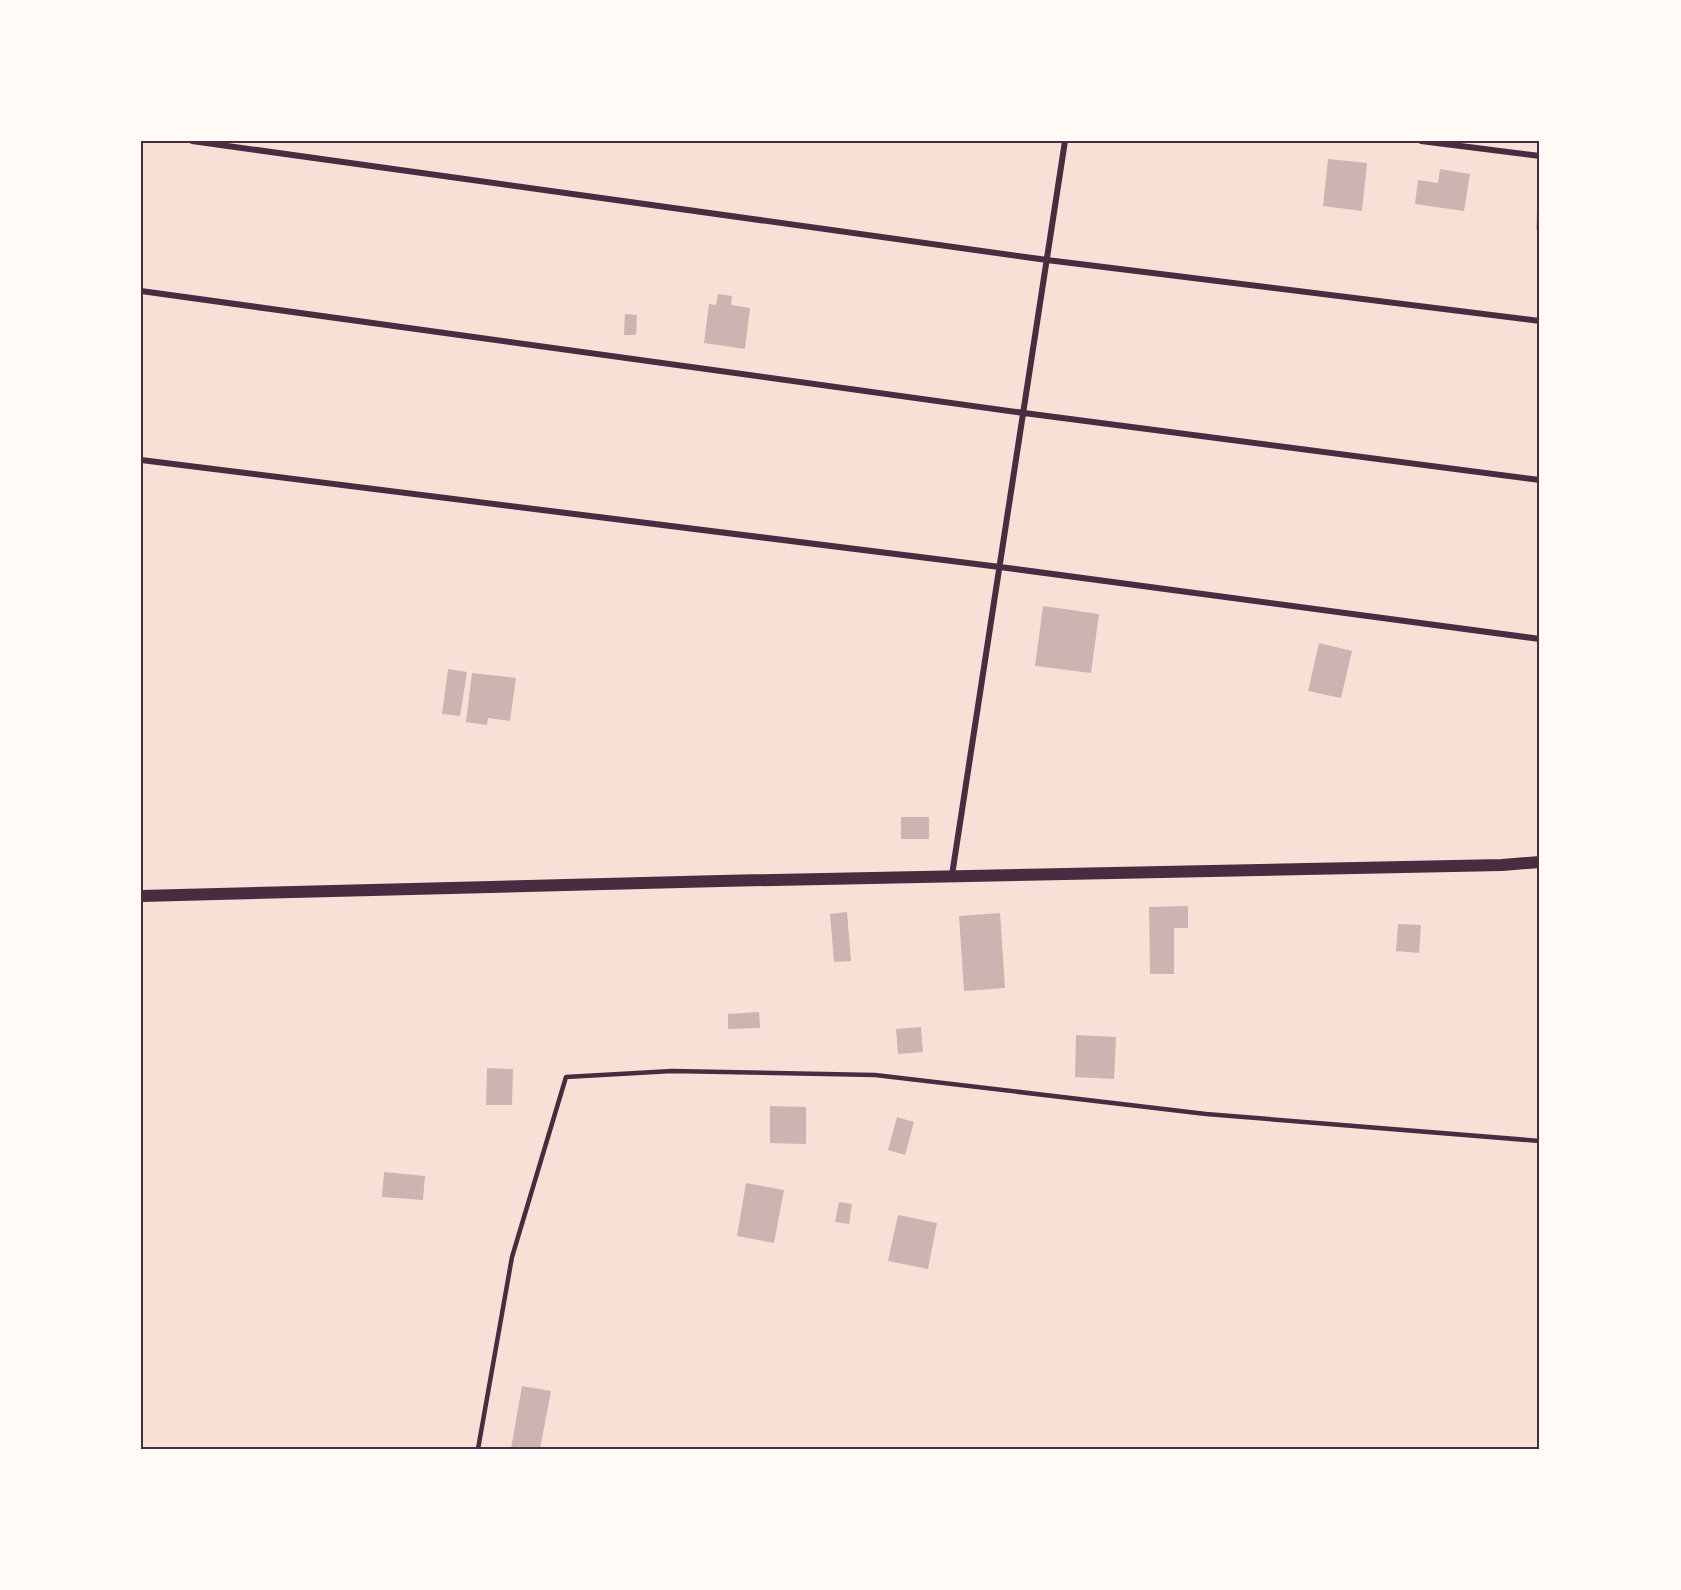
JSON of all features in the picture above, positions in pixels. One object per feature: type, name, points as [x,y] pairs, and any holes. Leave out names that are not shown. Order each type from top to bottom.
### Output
[{"type":"main road","points":[[141,896],[952,875],[1502,865],[1540,862]]},
{"type":"street","points":[[192,141],[1047,260],[1540,321]]},
{"type":"street","points":[[952,875],[1065,141]]},
{"type":"street","points":[[1421,141],[1540,156]]},
{"type":"street","points":[[141,291],[1024,413],[1540,480]]},
{"type":"street","points":[[141,460],[1000,567],[1540,639]]},
{"type":"lane","points":[[478,1449],[512,1257],[566,1077],[672,1071],[875,1075],[1206,1114],[1540,1141]]},
{"type":"building","points":[[1328,159],[1367,163],[1362,211],[1323,206]]},
{"type":"building","points":[[1440,169],[1470,174],[1464,211],[1415,204],[1418,180],[1438,183]]},
{"type":"building","points":[[1538,187],[1540,187],[1540,231],[1536,230]]},
{"type":"building","points":[[718,294],[732,296],[731,305],[750,308],[745,349],[704,343],[709,304],[716,305]]},
{"type":"building","points":[[625,314],[637,315],[636,335],[624,335]]},
{"type":"building","points":[[1043,606],[1099,614],[1091,673],[1035,666]]},
{"type":"building","points":[[1319,643],[1352,651],[1341,698],[1308,691]]},
{"type":"building","points":[[448,669],[467,672],[460,716],[442,714]]},
{"type":"building","points":[[472,673],[516,678],[510,721],[488,718],[487,725],[466,722]]},
{"type":"building","points":[[901,817],[929,817],[929,839],[901,839]]},
{"type":"building","points":[[1188,906],[1188,928],[1174,928],[1174,974],[1150,974],[1149,907]]},
{"type":"building","points":[[847,912],[851,961],[834,962],[830,914]]},
{"type":"building","points":[[1000,913],[1005,988],[964,991],[959,916]]},
{"type":"building","points":[[1398,924],[1421,925],[1419,953],[1396,951]]},
{"type":"building","points":[[759,1012],[760,1028],[728,1029],[728,1014]]},
{"type":"building","points":[[921,1027],[923,1052],[898,1054],[896,1029]]},
{"type":"building","points":[[1076,1035],[1116,1037],[1114,1079],[1075,1077]]},
{"type":"building","points":[[487,1068],[513,1069],[512,1105],[486,1105]]},
{"type":"building","points":[[770,1106],[806,1107],[806,1144],[770,1143]]},
{"type":"building","points":[[897,1117],[914,1122],[905,1155],[888,1150]]},
{"type":"building","points":[[384,1172],[425,1176],[423,1200],[382,1197]]},
{"type":"building","points":[[746,1183],[784,1190],[774,1243],[737,1236]]},
{"type":"building","points":[[839,1202],[852,1204],[849,1224],[835,1222]]},
{"type":"building","points":[[898,1215],[937,1223],[928,1269],[888,1261]]},
{"type":"building","points":[[522,1386],[551,1391],[540,1449],[511,1449]]}]
